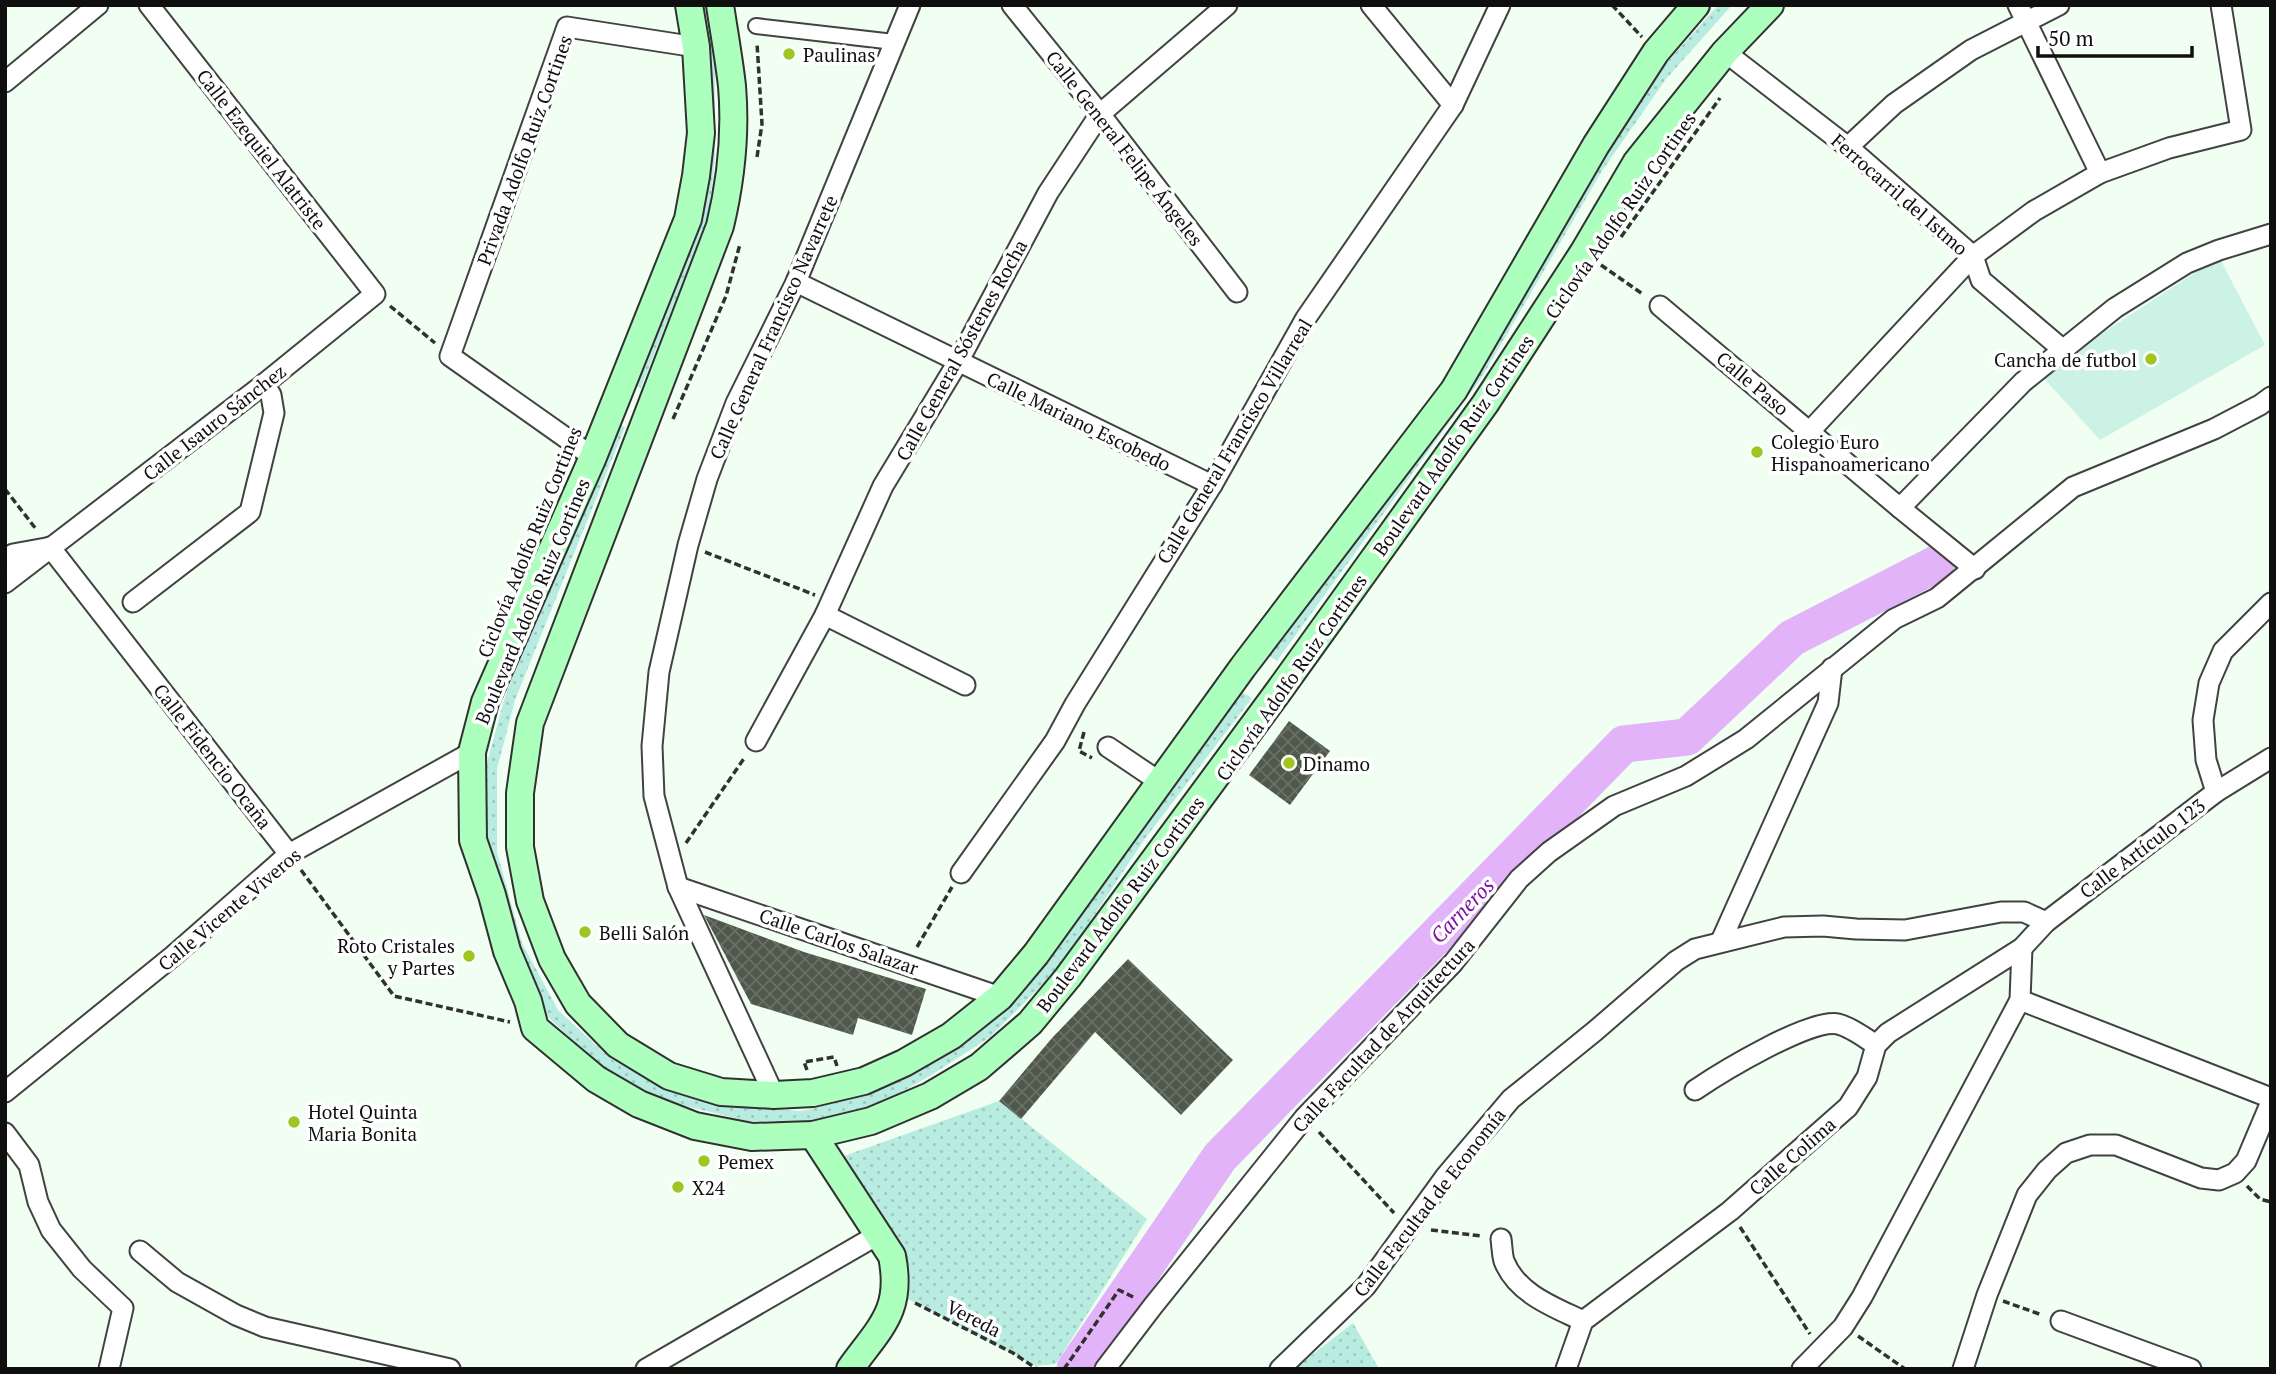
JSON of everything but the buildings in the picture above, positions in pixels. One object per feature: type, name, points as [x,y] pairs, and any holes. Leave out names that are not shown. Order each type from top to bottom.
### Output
[{"type":"main road","name":"Boulevard Adolfo Ruiz Cortines","points":[[689,5],[696,47],[701,133],[688,219],[593,457],[485,702],[472,752],[473,840],[507,951],[528,1001],[535,1028],[596,1079],[639,1104],[695,1126],[752,1138],[813,1135],[871,1121],[930,1096],[979,1067],[1030,1023],[1068,977],[1278,692],[1485,404],[1583,253],[1636,163],[1734,59],[1770,5]]},
{"type":"main road","name":"Boulevard Adolfo Ruiz Cortines","points":[[719,5],[732,86],[733,136],[729,187],[720,226],[530,723],[520,807],[520,847],[530,901],[552,958],[578,1004],[618,1045],[669,1076],[721,1092],[774,1095],[813,1093],[864,1081],[904,1063],[951,1036],[1000,997],[1035,954],[1242,667],[1454,390],[1596,145],[1656,52],[1696,5]]},
{"type":"main road","points":[[612,408],[646,421]]},
{"type":"main road","points":[[1242,667],[1278,692]]},
{"type":"main road","points":[[813,1135],[879,1234],[892,1256],[897,1277],[895,1297],[887,1319],[850,1369]]},
{"type":"street","points":[[5,82],[98,5]]},
{"type":"street","name":"Calle Ezequiel Alatriste","points":[[149,5],[374,294]]},
{"type":"street","name":"Calle General Felipe Ángeles","points":[[1012,5],[1237,292]]},
{"type":"street","name":"Calle General Sóstenes Rocha","points":[[755,741],[825,615],[883,486],[958,362],[1048,193],[1100,114],[1227,5]]},
{"type":"street","points":[[1371,5],[1453,106]]},
{"type":"street","name":"Calle General Francisco Villarreal","points":[[961,873],[1055,741],[1074,704],[1212,485],[1306,318],[1453,106],[1500,5]]},
{"type":"street","points":[[1848,146],[1894,104],[2022,13],[2059,5]]},
{"type":"street","points":[[1810,431],[1973,256],[2034,211],[2100,173],[2169,148],[2241,130],[2221,5]]},
{"type":"street","name":"Calle General Francisco Navarrete","points":[[774,1095],[678,887],[671,865],[654,796],[652,746],[659,672],[688,545],[707,479],[736,403],[796,282],[894,42],[911,7]]},
{"type":"street","points":[[2022,13],[2100,173]]},
{"type":"street","points":[[757,26],[894,42]]},
{"type":"street","name":"Privada Adolfo Ruiz Cortines","points":[[450,356],[567,27],[696,47]]},
{"type":"street","name":"Ferrocarril del Istmo","points":[[1734,59],[1848,146],[1973,256],[1981,280],[2062,349]]},
{"type":"street","points":[[1900,508],[2023,382],[2115,308],[2187,263],[2271,234]]},
{"type":"street","name":"Calle Mariano Escobedo","points":[[796,282],[1212,485]]},
{"type":"street","name":"Calle Isauro Sánchez","points":[[5,583],[264,384],[374,294]]},
{"type":"street","name":"Calle Paso","points":[[1660,306],[1970,564]]},
{"type":"street","points":[[450,356],[593,457]]},
{"type":"street","points":[[133,602],[250,512],[274,413],[271,395],[264,384]]},
{"type":"street","name":"Calle Facultad de Arquitectura","points":[[1105,1369],[1305,1117],[1453,963],[1519,879],[1549,852],[1614,806],[1686,776],[1746,738],[1894,619],[1937,598],[1970,564],[2073,487],[2214,429],[2271,397]]},
{"type":"street","name":"Calle Isauro Sánchez","points":[[5,560],[13,554],[50,547]]},
{"type":"street","name":"Calle Fidencio Ocaña","points":[[50,547],[289,854]]},
{"type":"street","points":[[2216,792],[2206,760],[2203,720],[2209,683],[2223,651],[2271,603]]},
{"type":"street","points":[[825,615],[965,685]]},
{"type":"street","points":[[1721,941],[1828,703],[1832,668]]},
{"type":"street","points":[[1108,747],[1160,782]]},
{"type":"street","name":"Calle Vicente Viveros","points":[[5,1093],[173,956],[289,854],[472,752]]},
{"type":"street","name":"Calle Artículo 123","points":[[2022,948],[2046,922],[2216,792],[2271,758]]},
{"type":"street","name":"Calle Carlos Salazar","points":[[678,887],[1000,997]]},
{"type":"street","name":"Calle Facultad de Economía","points":[[1280,1369],[1366,1286],[1445,1177],[1511,1099],[1675,961],[1695,948],[1784,927],[1905,930],[2001,912],[2024,912],[2046,922]]},
{"type":"street","points":[[1802,1369],[1822,1351],[1863,1297],[2020,1000],[2022,948]]},
{"type":"street","points":[[1695,1090],[1739,1061],[1823,1023],[1840,1024],[1876,1045],[1888,1033],[2022,948]]},
{"type":"street","points":[[1962,1369],[1987,1295],[2027,1195],[2066,1153],[2090,1144],[2116,1145],[2201,1178],[2219,1180],[2235,1173],[2246,1161],[2271,1100],[2020,1000]]},
{"type":"street","name":"Calle Colima","points":[[1583,1321],[1730,1211],[1847,1107],[1867,1077],[1876,1045]]},
{"type":"street","points":[[5,1133],[29,1164],[38,1202],[51,1230],[82,1269],[123,1308],[109,1369]]},
{"type":"street","points":[[646,1369],[879,1234]]},
{"type":"street","points":[[1501,1239],[1504,1260],[1513,1276],[1537,1299],[1583,1321],[1566,1369]]},
{"type":"street","points":[[140,1251],[177,1282],[236,1315],[265,1327],[450,1369]]},
{"type":"street","points":[[2061,1321],[2179,1366]]},
{"type":"path","points":[[1612,5],[1656,52]]},
{"type":"path","points":[[757,26],[762,124],[757,160]]},
{"type":"path","name":"Ciclovía Adolfo Ruiz Cortines","points":[[1617,243],[1734,59]]},
{"type":"path","points":[[673,420],[726,296],[743,233]]},
{"type":"path","points":[[1583,253],[1660,306]]},
{"type":"path","points":[[374,294],[450,356]]},
{"type":"path","points":[[5,489],[50,547]]},
{"type":"path","points":[[688,545],[818,596]]},
{"type":"path","points":[[1055,741],[1070,748],[1085,727],[1079,751],[1096,760],[1108,747]]},
{"type":"path","points":[[671,865],[755,741]]},
{"type":"path","points":[[289,854],[394,996],[535,1028]]},
{"type":"path","points":[[907,964],[961,873]]},
{"type":"path","points":[[1305,1117],[1407,1227],[1501,1239]]},
{"type":"path","points":[[2235,1173],[2260,1199],[2271,1202]]},
{"type":"path","points":[[1730,1211],[1822,1351]]},
{"type":"path","points":[[1064,1369],[1119,1290]]},
{"type":"path","points":[[1987,1295],[2061,1321]]},
{"type":"path","name":"Vereda","points":[[895,1297],[905,1298],[1013,1353],[1037,1369]]},
{"type":"path","points":[[1843,1326],[1905,1369]]},
{"type":"shaded area","points":[[697,5],[707,5],[715,55],[715,158],[709,214],[641,388],[631,384],[700,212]]},
{"type":"shaded area","points":[[1718,5],[1732,5],[1666,79],[1602,171],[1482,377],[1277,661],[1266,654],[1593,164],[1657,74]]},
{"type":"shaded area","name":"Cancha de futbol","points":[[2219,257],[2265,345],[2100,440],[2040,374]]},
{"type":"shaded area","points":[[613,423],[625,427],[515,700],[497,769],[497,852],[522,943],[558,1010],[611,1059],[665,1089],[749,1108],[802,1111],[872,1094],[924,1066],[982,1029],[1049,962],[1135,833],[1240,691],[1252,698],[1144,840],[1060,967],[990,1037],[930,1076],[878,1105],[804,1122],[747,1121],[661,1100],[603,1069],[548,1017],[514,946],[487,853],[485,770],[505,697]]},
{"type":"shaded area","points":[[999,1101],[1147,1219],[1056,1364],[1036,1366],[908,1299],[910,1270],[902,1246],[841,1157]]},
{"type":"shaded area","points":[[1353,1323],[1379,1369],[1294,1369]]},
{"type":"waterway","name":"Carneros","points":[[1075,1369],[1220,1157],[1624,744],[1687,737],[1792,638],[1936,564]]},
{"type":"place","name":"Paulinas","points":[[789,54]]},
{"type":"place","name":"Cancha de futbol","points":[[2151,359]]},
{"type":"place","name":"Colegio Euro Hispanoamericano","points":[[1757,452]]},
{"type":"place","name":"Dinamo","points":[[1289,763]]},
{"type":"place","name":"Belli Salón","points":[[585,932]]},
{"type":"place","name":"Roto Cristales y Partes","points":[[469,956]]},
{"type":"place","name":"Hotel Quinta Maria Bonita","points":[[294,1122]]},
{"type":"place","name":"Pemex","points":[[704,1161]]},
{"type":"place","name":"X24","points":[[678,1187]]}]
